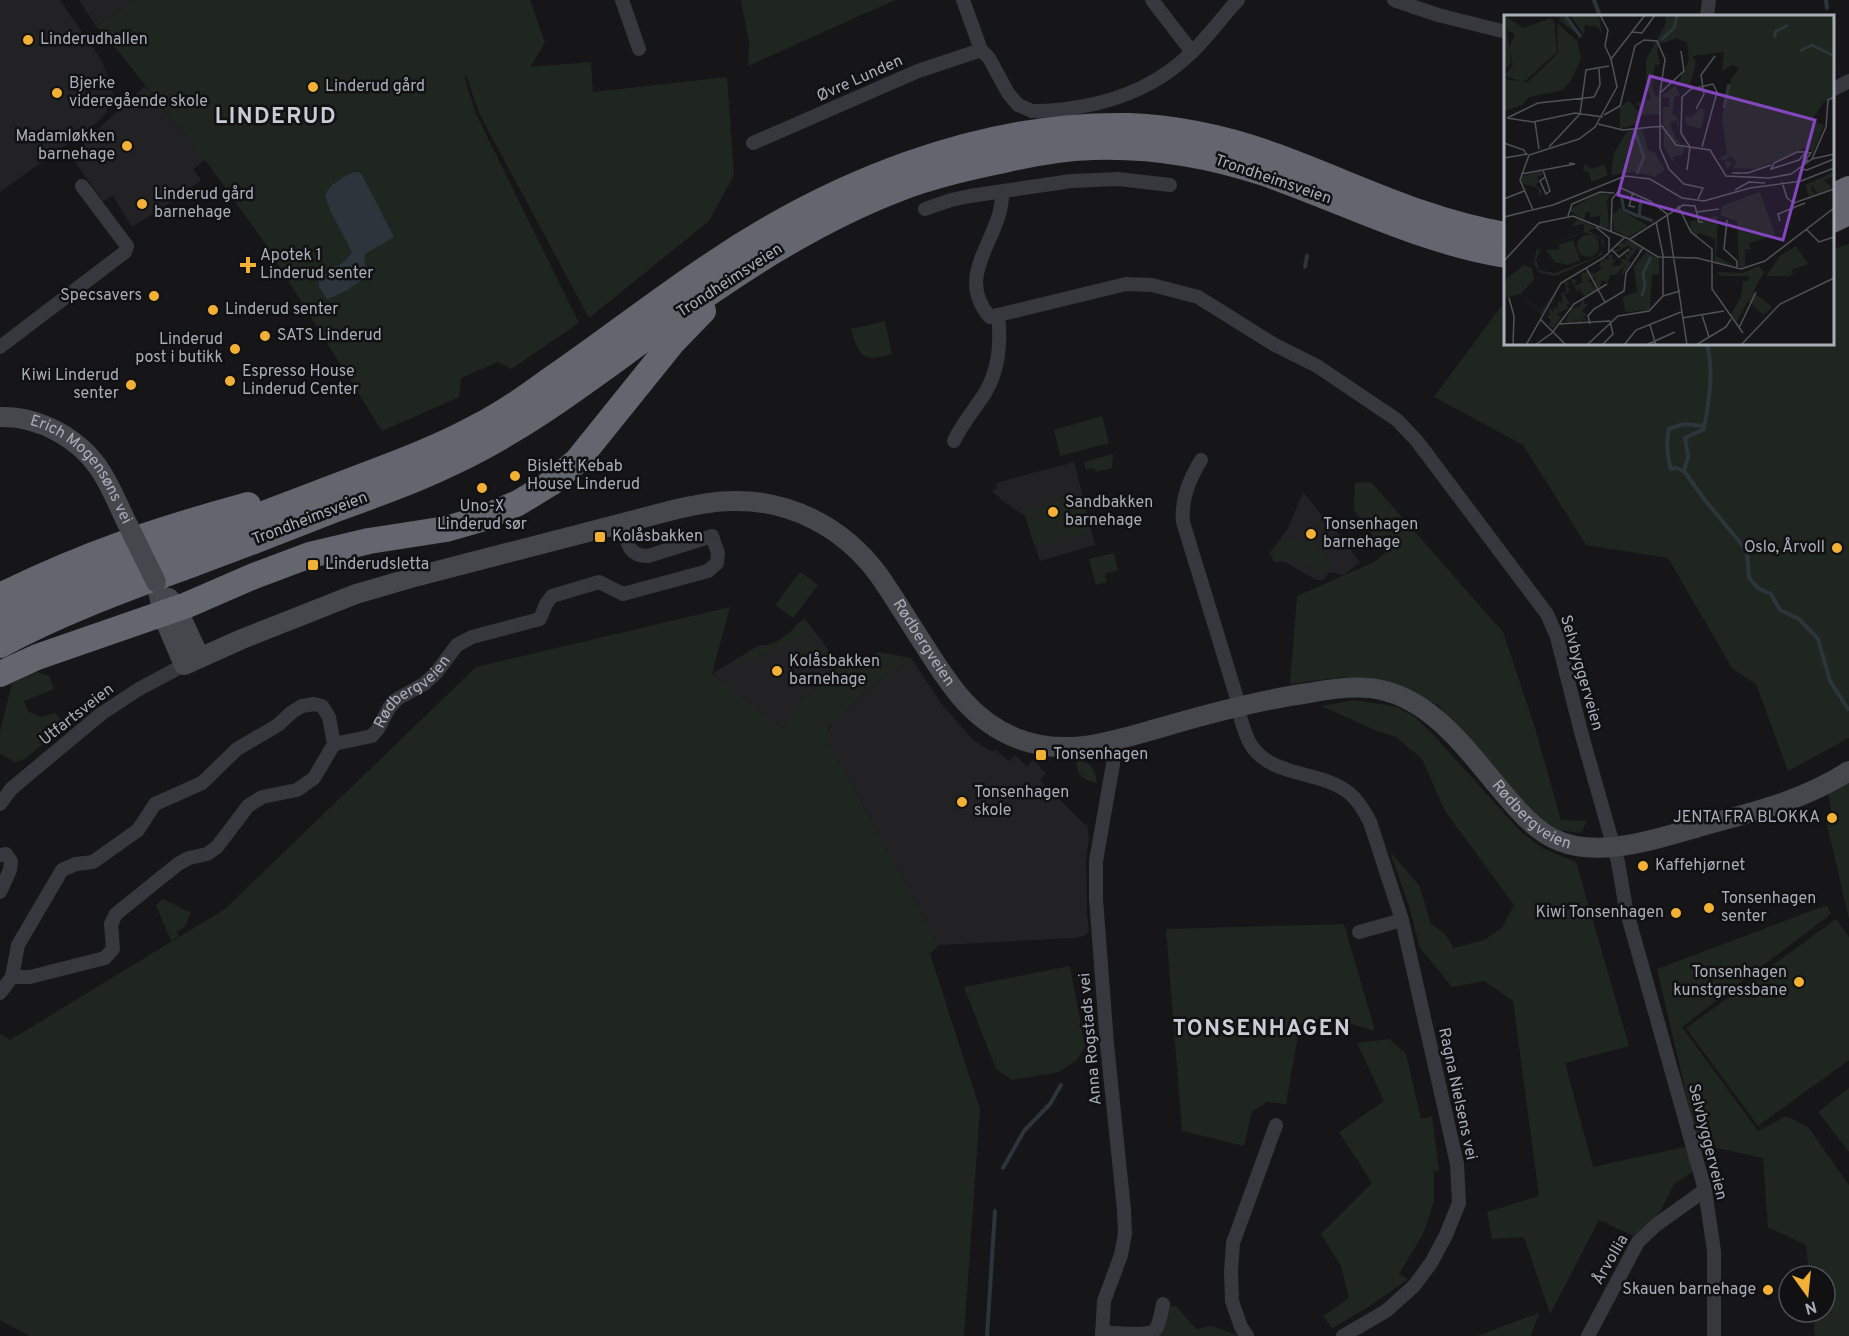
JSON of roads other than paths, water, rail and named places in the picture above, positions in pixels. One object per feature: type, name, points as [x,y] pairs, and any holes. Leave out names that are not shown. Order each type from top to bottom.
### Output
[{"type":"highway","name":"Trondheimsveien","points":[[0,621],[68,588],[350,481],[438,446],[480,426],[510,408],[710,266],[754,238],[847,189],[899,167],[936,155],[1019,135],[1059,129],[1132,126],[1173,130],[1216,138],[1276,156],[1428,215],[1459,225],[1504,235]]},
{"type":"highway","name":"Trondheimsveien","points":[[0,645],[40,624],[110,594],[403,484],[469,454],[522,426],[669,320],[807,232],[856,207],[901,188],[941,175],[1023,155],[1059,150],[1093,147],[1171,151],[1228,162],[1266,174],[1408,230],[1450,243],[1504,255]]},
{"type":"highway","points":[[1834,196],[1849,189]]},
{"type":"highway","points":[[1834,220],[1849,212]]},
{"type":"highway","points":[[0,674],[164,599],[254,576],[310,555],[369,541],[446,529],[481,519],[526,498],[550,483],[577,461],[672,343],[735,276]]},
{"type":"highway","points":[[0,596],[39,576],[92,554],[165,528],[291,493],[350,481]]},
{"type":"street","points":[[622,0],[639,49]]},
{"type":"street","points":[[963,0],[981,50],[989,58],[1008,93],[1018,105],[1032,111],[1093,104],[1124,96],[1147,85],[1192,52],[1238,0]]},
{"type":"street","points":[[1152,0],[1192,52]]},
{"type":"street","points":[[1394,0],[1438,15],[1504,32]]},
{"type":"street","points":[[1707,15],[1709,0]]},
{"type":"street","name":"Øvre Lunden","points":[[753,143],[918,72],[981,50]]},
{"type":"street","points":[[1834,89],[1849,81]]},
{"type":"street","points":[[925,209],[951,200],[1049,183],[1105,179],[1170,185]]},
{"type":"street","points":[[0,347],[126,252],[124,242],[82,186]]},
{"type":"street","points":[[954,441],[991,381],[998,347],[998,315],[990,317],[983,309],[976,290],[975,277],[999,218],[1003,201],[1002,192]]},
{"type":"street","name":"Selvbyggerveien","points":[[998,315],[1126,284],[1152,285],[1198,297],[1275,345],[1317,366],[1397,420],[1417,441],[1547,614],[1557,637],[1618,862],[1626,909],[1705,1190],[1714,1251],[1714,1336]]},
{"type":"street","name":"Erich Mogensøns vei","points":[[0,417],[13,417],[55,430],[81,448],[94,463],[127,523],[192,662]]},
{"type":"street","points":[[1202,460],[1186,487],[1182,511],[1238,706]]},
{"type":"street","name":"Rødbergveien","points":[[192,662],[262,631],[356,594],[418,576],[622,522],[706,503],[751,501],[773,504],[812,518],[832,529],[853,546],[877,572],[946,680],[969,708],[981,718],[1014,737],[1047,746],[1088,746],[1114,742],[1238,706],[1285,696],[1349,687],[1368,688],[1398,694],[1422,707],[1438,720],[1523,815],[1544,834],[1556,841],[1587,847],[1613,847],[1644,842],[1781,804],[1829,783],[1849,771]]},
{"type":"street","name":"Rødbergveien","points":[[334,744],[372,736],[397,699],[424,684],[436,673],[457,645],[471,637],[540,619],[552,596],[599,582],[623,594],[708,571],[717,563],[718,553],[712,536],[648,556],[633,553],[622,522]]},
{"type":"street","name":"Utfartsveien","points":[[0,804],[5,786],[101,714],[139,689],[192,662]]},
{"type":"street","points":[[0,993],[12,977],[18,945],[62,870],[76,864],[93,862],[138,830],[155,804],[202,783],[237,749],[278,725],[291,712],[302,706],[314,704],[322,706],[329,717],[334,744],[314,778],[297,789],[262,797],[248,806],[217,847],[207,854],[189,858],[178,864],[116,914],[111,924],[113,949],[105,958],[30,977],[12,977]]},
{"type":"street","name":"Ragna Nielsens vei","points":[[1238,706],[1251,745],[1266,760],[1332,783],[1349,793],[1365,811],[1402,920],[1457,1164],[1459,1203],[1431,1263],[1414,1286],[1386,1311],[1343,1336]]},
{"type":"street","name":"Anna Rogstads vei","points":[[1114,742],[1113,764],[1096,861],[1096,899],[1125,1234],[1121,1255],[1104,1301],[1102,1334],[1145,1335],[1152,1332],[1158,1323],[1163,1304]]},
{"type":"street","points":[[0,855],[6,854],[11,861],[10,870],[0,892]]},
{"type":"street","points":[[1359,932],[1402,920]]},
{"type":"street","points":[[1247,1336],[1241,1327],[1233,1301],[1231,1272],[1233,1243],[1276,1125]]},
{"type":"street","name":"Årvollia","points":[[1588,1336],[1638,1242],[1656,1225],[1705,1190]]},
{"type":"waterway","points":[[1594,0],[1600,15]]},
{"type":"waterway","points":[[1826,0],[1827,8]]},
{"type":"waterway","points":[[1305,267],[1307,256]]},
{"type":"waterway","points":[[1707,345],[1710,375],[1704,429],[1685,438],[1688,456],[1684,471],[1747,551],[1749,578],[1758,588],[1771,594],[1780,610],[1799,619],[1818,639],[1830,681],[1848,709]]},
{"type":"waterway","points":[[1684,471],[1671,469],[1667,449],[1669,429],[1684,424],[1704,426]]},
{"type":"waterway","points":[[1003,1168],[1024,1131],[1050,1104],[1061,1085]]},
{"type":"waterway","points":[[987,1336],[995,1211]]},
{"type":"place","name":"Linderudhallen","points":[[28,40]]},
{"type":"place","name":"Linderud gård","points":[[313,87]]},
{"type":"place","name":"Bjerke videregående skole","points":[[57,93]]},
{"type":"place","name":"Madamløkken barnehage","points":[[127,146]]},
{"type":"place","name":"Linderud gård barnehage","points":[[142,204]]},
{"type":"place","name":"Apotek 1 Linderud senter","points":[[248,265]]},
{"type":"place","name":"Specsavers","points":[[154,296]]},
{"type":"place","name":"Linderud senter","points":[[213,310]]},
{"type":"place","name":"SATS Linderud","points":[[265,336]]},
{"type":"place","name":"Linderud post i butikk","points":[[235,349]]},
{"type":"place","name":"Espresso House Linderud Center","points":[[230,381]]},
{"type":"place","name":"Kiwi Linderud senter","points":[[131,385]]},
{"type":"place","name":"Bislett Kebab House Linderud","points":[[515,476]]},
{"type":"place","name":"Uno-X Linderud sør","points":[[482,488]]},
{"type":"place","name":"Sandbakken barnehage","points":[[1053,512]]},
{"type":"place","name":"Tonsenhagen barnehage","points":[[1311,534]]},
{"type":"place","name":"Kolåsbakken","points":[[600,537]]},
{"type":"place","name":"Oslo, Årvoll","points":[[1837,548]]},
{"type":"place","name":"Linderudsletta","points":[[313,565]]},
{"type":"place","name":"Kolåsbakken barnehage","points":[[777,671]]},
{"type":"place","name":"Tonsenhagen","points":[[1041,755]]},
{"type":"place","name":"Tonsenhagen skole","points":[[962,802]]},
{"type":"place","name":"JENTA FRA BLOKKA","points":[[1832,818]]},
{"type":"place","name":"Kaffehjørnet","points":[[1643,866]]},
{"type":"place","name":"Tonsenhagen senter","points":[[1709,908]]},
{"type":"place","name":"Kiwi Tonsenhagen","points":[[1676,913]]},
{"type":"place","name":"Tonsenhagen kunstgressbane","points":[[1799,982]]},
{"type":"place","name":"Skauen barnehage","points":[[1768,1290]]},
{"type":"district","name":"LINDERUD","points":[[276,117]]},
{"type":"district","name":"TONSENHAGEN","points":[[1262,1029]]}]
